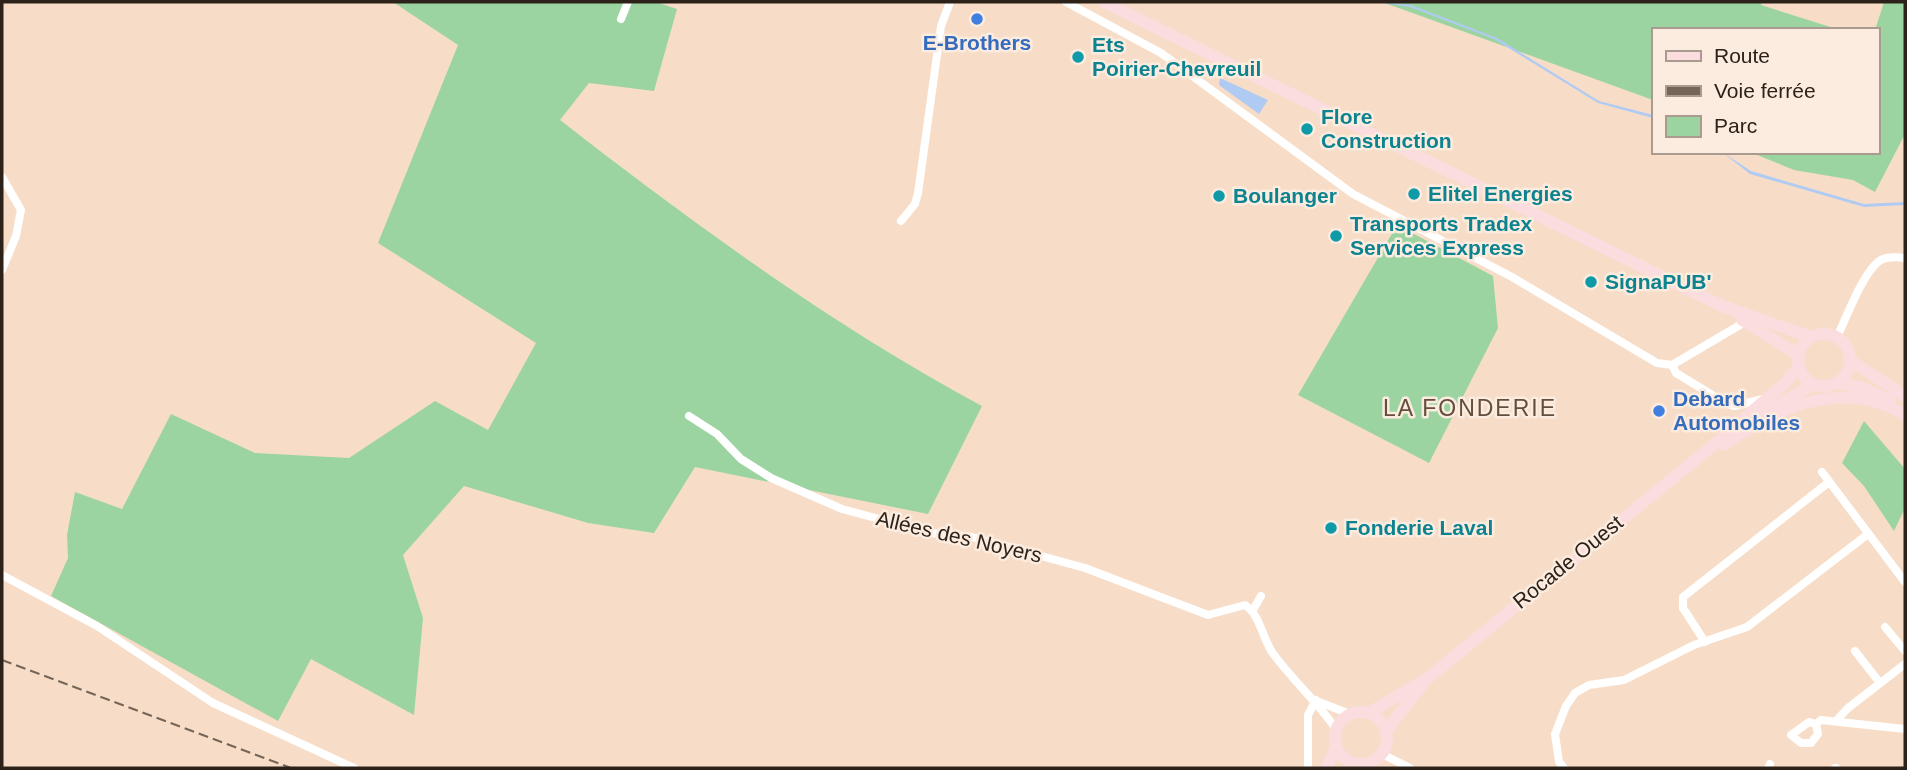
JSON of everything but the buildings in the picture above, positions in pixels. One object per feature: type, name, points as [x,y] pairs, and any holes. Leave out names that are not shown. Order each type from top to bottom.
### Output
[{"type":"main road","points":[[1104,2],[1722,306],[1811,337],[1820,334],[1837,337],[1847,347],[1851,361],[1845,377],[1830,386],[1814,384],[1799,361],[1722,306]]},
{"type":"main road","points":[[1799,361],[1811,337]]},
{"type":"main road","name":"Rocade Ouest","points":[[1369,713],[1428,678],[1699,457],[1769,396],[1799,361]]},
{"type":"main road","points":[[1851,361],[1905,396]]},
{"type":"main road","points":[[1838,383],[1876,392],[1905,413]]},
{"type":"main road","name":"Rocade Ouest","points":[[1710,447],[1775,405],[1814,384]]},
{"type":"main road","points":[[1699,457],[1714,452],[1738,435],[1798,404],[1815,399],[1849,397],[1873,401],[1905,413]]},
{"type":"main road","name":"Rocade Ouest","points":[[1386,731],[1428,678]]},
{"type":"main road","points":[[1327,768],[1336,746],[1336,729],[1350,713],[1369,713],[1383,723],[1386,747],[1382,754],[1370,763],[1352,766],[1336,746]]},
{"type":"street","points":[[621,19],[628,2]]},
{"type":"street","points":[[901,221],[915,204],[918,193],[941,26],[950,2]]},
{"type":"street","points":[[1066,2],[1161,53],[1353,194],[1512,277],[1657,363],[1672,365],[1745,322]]},
{"type":"street","points":[[2,177],[21,210],[16,236],[2,270]]},
{"type":"street","points":[[1837,337],[1872,268],[1885,257],[1905,258]]},
{"type":"street","points":[[1672,365],[1675,373],[1735,406],[1769,396]]},
{"type":"street","name":"Allées des Noyers","points":[[689,416],[717,434],[741,459],[771,478],[842,509],[931,533],[972,537],[1085,568],[1208,615],[1249,608]]},
{"type":"street","points":[[1822,472],[1905,582]]},
{"type":"street","points":[[1705,642],[1683,608],[1683,597],[1829,482]]},
{"type":"street","points":[[1564,768],[1559,762],[1555,734],[1566,706],[1575,693],[1590,685],[1624,680],[1645,672],[1705,642],[1747,627],[1868,534]]},
{"type":"street","points":[[2,575],[97,626],[213,703],[354,768]]},
{"type":"street","points":[[1261,596],[1249,608],[1272,652],[1316,700],[1336,729]]},
{"type":"street","points":[[1885,627],[1905,652]]},
{"type":"street","points":[[1855,651],[1880,683]]},
{"type":"street","points":[[1837,720],[1905,664]]},
{"type":"street","points":[[1316,700],[1350,713]]},
{"type":"street","points":[[1308,768],[1308,715],[1316,700]]},
{"type":"street","points":[[1816,724],[1821,720],[1837,720],[1905,729]]},
{"type":"street","points":[[1382,754],[1406,767]]},
{"type":"green space","points":[[393,2],[656,2],[677,9],[654,91],[589,83],[560,120],[713,235],[818,308],[982,406],[928,514],[695,467],[654,533],[588,523],[464,486],[403,555],[423,618],[414,715],[311,659],[278,721],[51,596],[68,558],[67,535],[75,492],[122,509],[171,414],[255,453],[349,458],[435,401],[488,430],[536,343],[378,243],[458,45]]},
{"type":"green space","points":[[1382,2],[1762,2],[1761,5],[1834,28],[1652,28],[1652,100]]},
{"type":"green space","points":[[1884,2],[1905,2],[1905,134],[1875,192],[1853,180],[1794,170],[1755,154],[1879,154],[1879,28],[1876,28]]},
{"type":"green space","points":[[1397,225],[1493,276],[1498,328],[1429,463],[1298,395]]},
{"type":"green space","points":[[1864,421],[1905,469],[1905,508],[1894,531],[1864,486],[1842,463]]},
{"type":"water","points":[[1378,2],[1411,5],[1497,38],[1599,101],[1652,115],[1652,118],[1598,103],[1494,39],[1410,7]]},
{"type":"water","points":[[1220,78],[1268,100],[1259,114],[1219,85]]},
{"type":"water","points":[[1725,154],[1751,171],[1864,204],[1905,202],[1905,205],[1864,207],[1750,174]]},
{"type":"railway","points":[[2,660],[291,768]]},
{"type":"place","name":"E-Brothers","points":[[977,19]]},
{"type":"place","name":"Ets Poirier-Chevreuil","points":[[1078,57]]},
{"type":"place","name":"Flore Construction","points":[[1307,129]]},
{"type":"place","name":"Elitel Energies","points":[[1414,194]]},
{"type":"place","name":"Boulanger","points":[[1219,196]]},
{"type":"place","name":"Transports Tradex Services Express","points":[[1336,236]]},
{"type":"place","name":"SignaPUB'","points":[[1591,282]]},
{"type":"place","name":"Debard Automobiles","points":[[1659,411]]},
{"type":"place","name":"Fonderie Laval","points":[[1331,528]]},
{"type":"district","name":"LA FONDERIE","points":[[1470,408]]}]
